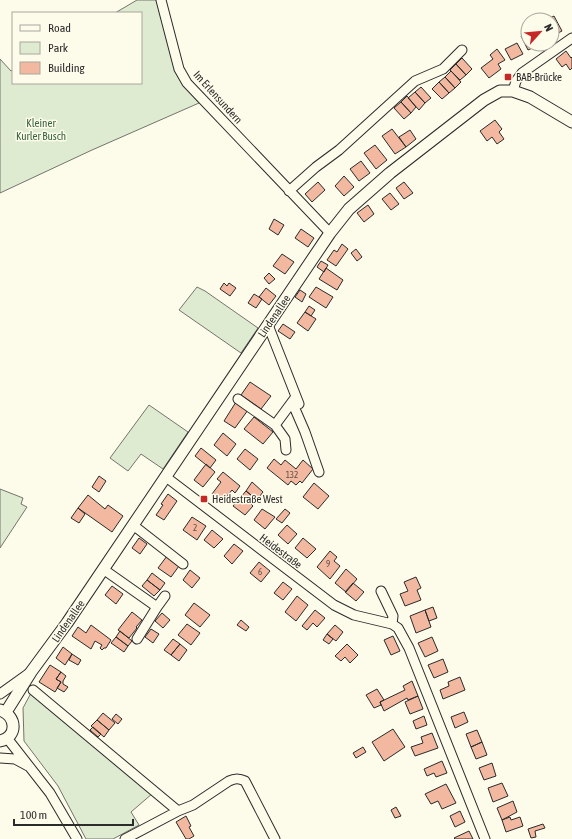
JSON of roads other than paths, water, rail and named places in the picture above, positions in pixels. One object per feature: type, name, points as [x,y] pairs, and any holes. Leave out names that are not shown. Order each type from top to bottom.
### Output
[{"type":"main road","name":"Lindenallee","points":[[3,711],[67,623],[330,233],[349,210],[379,182],[484,100],[500,91],[513,91]]},
{"type":"main road","points":[[513,91],[530,97],[572,122]]},
{"type":"main road","points":[[3,711],[12,720],[13,724],[13,729],[4,739]]},
{"type":"street","name":"Im Erlensundern","points":[[161,0],[179,70],[187,83],[330,233]]},
{"type":"street","points":[[513,91],[516,81],[522,73],[572,38]]},
{"type":"street","points":[[289,191],[316,167],[339,150],[415,81],[442,69],[462,50]]},
{"type":"street","points":[[268,325],[296,401],[319,472]]},
{"type":"street","points":[[238,399],[275,426],[285,439],[286,450]]},
{"type":"street","points":[[275,426],[296,401]]},
{"type":"street","name":"Heidestraße","points":[[166,477],[334,606],[354,615],[392,624]]},
{"type":"street","points":[[133,525],[183,564]]},
{"type":"street","points":[[103,569],[158,608]]},
{"type":"street","points":[[381,591],[393,616],[392,624],[398,628],[409,648],[485,839]]},
{"type":"street","points":[[137,639],[165,596]]},
{"type":"street","name":"Lindenallee","points":[[0,694],[31,672]]},
{"type":"street","points":[[33,690],[178,811]]},
{"type":"street","points":[[4,739],[30,767],[50,793],[77,839]]},
{"type":"street","points":[[0,758],[15,759],[30,767]]},
{"type":"street","points":[[125,839],[178,811],[193,805],[234,778],[245,781],[250,788],[275,839]]},
{"type":"place","name":"BAB-Brücke","points":[[508,77]]},
{"type":"place","name":"Heidestraße West","points":[[204,499]]},
{"type":"park label","name":"Kleiner Kurler Busch","points":[[41,129]]}]
